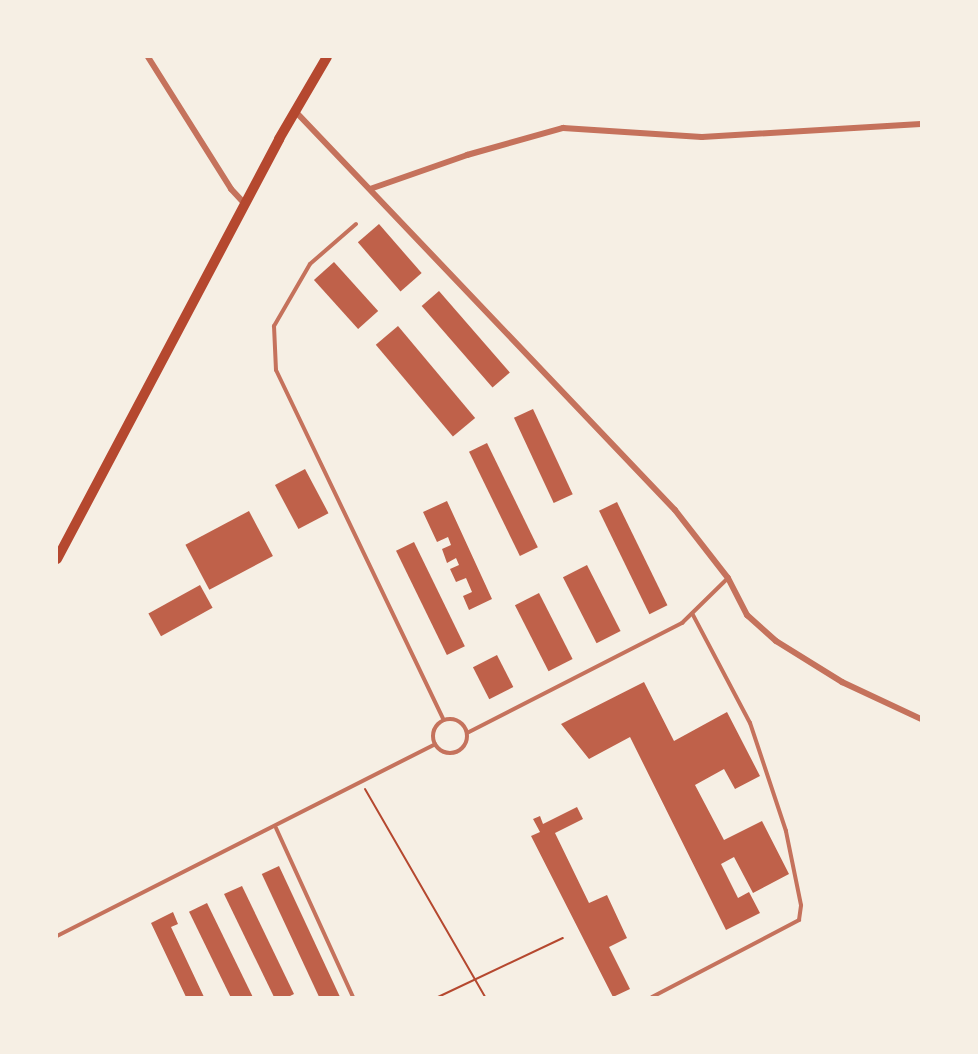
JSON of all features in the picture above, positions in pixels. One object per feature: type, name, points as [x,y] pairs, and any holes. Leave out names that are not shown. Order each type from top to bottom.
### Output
[{"type":"main road","points":[[57,559],[295,111],[327,57]]},
{"type":"street","points":[[148,57],[231,189],[245,204]]},
{"type":"street","points":[[295,111],[675,510],[728,579],[747,615],[776,641],[842,682],[921,719]]},
{"type":"street","points":[[370,189],[467,155],[563,128],[702,137],[921,124]]},
{"type":"lane","points":[[356,224],[310,264],[274,326],[276,370],[444,720]]},
{"type":"lane","points":[[467,732],[682,623],[728,579]]},
{"type":"lane","points":[[652,997],[799,920],[801,905],[786,831],[750,723],[692,613]]},
{"type":"lane","points":[[444,720],[458,721],[467,732],[467,740],[458,752],[445,753],[435,744],[435,728],[444,720]]},
{"type":"lane","points":[[57,936],[276,828],[435,744]]},
{"type":"lane","points":[[276,828],[353,997]]},
{"type":"path","points":[[361,783],[485,997]]},
{"type":"path","points":[[438,997],[562,938]]},
{"type":"building","points":[[379,224],[422,273],[401,291],[358,242]]},
{"type":"building","points":[[334,262],[378,311],[358,329],[314,280]]},
{"type":"building","points":[[439,291],[510,373],[492,388],[422,306]]},
{"type":"building","points":[[398,326],[475,418],[453,437],[376,345]]},
{"type":"building","points":[[533,409],[573,494],[554,503],[514,418]]},
{"type":"building","points":[[487,443],[538,547],[520,556],[469,452]]},
{"type":"building","points":[[305,469],[328,513],[298,529],[275,485]]},
{"type":"building","points":[[447,501],[492,599],[469,610],[463,596],[472,592],[466,578],[456,582],[450,569],[459,565],[456,558],[447,563],[442,549],[451,545],[448,537],[437,542],[423,512]]},
{"type":"building","points":[[617,502],[667,605],[649,614],[599,511]]},
{"type":"building","points":[[249,511],[273,556],[209,590],[185,545]]},
{"type":"building","points":[[414,542],[465,646],[447,655],[396,551]]},
{"type":"building","points":[[587,565],[621,631],[597,643],[563,577]]},
{"type":"building","points":[[200,585],[213,608],[161,636],[148,614]]},
{"type":"building","points":[[539,593],[573,659],[549,671],[515,605]]},
{"type":"building","points":[[497,655],[513,687],[489,699],[473,667]]},
{"type":"building","points":[[644,682],[674,741],[727,712],[760,776],[735,789],[724,769],[695,785],[724,840],[762,821],[789,874],[753,893],[734,857],[721,864],[738,898],[749,892],[760,913],[726,930],[630,737],[589,759],[561,724]]},
{"type":"building","points":[[577,807],[583,819],[555,833],[589,903],[607,895],[627,938],[609,947],[630,989],[613,997],[531,836],[540,832],[533,819],[540,816],[543,824]]},
{"type":"building","points":[[279,866],[340,997],[319,997],[262,874]]},
{"type":"building","points":[[242,886],[294,994],[288,997],[274,997],[224,894]]},
{"type":"building","points":[[207,903],[253,996],[231,997],[189,912]]},
{"type":"building","points":[[173,912],[178,924],[171,927],[204,997],[186,997],[151,923]]}]
